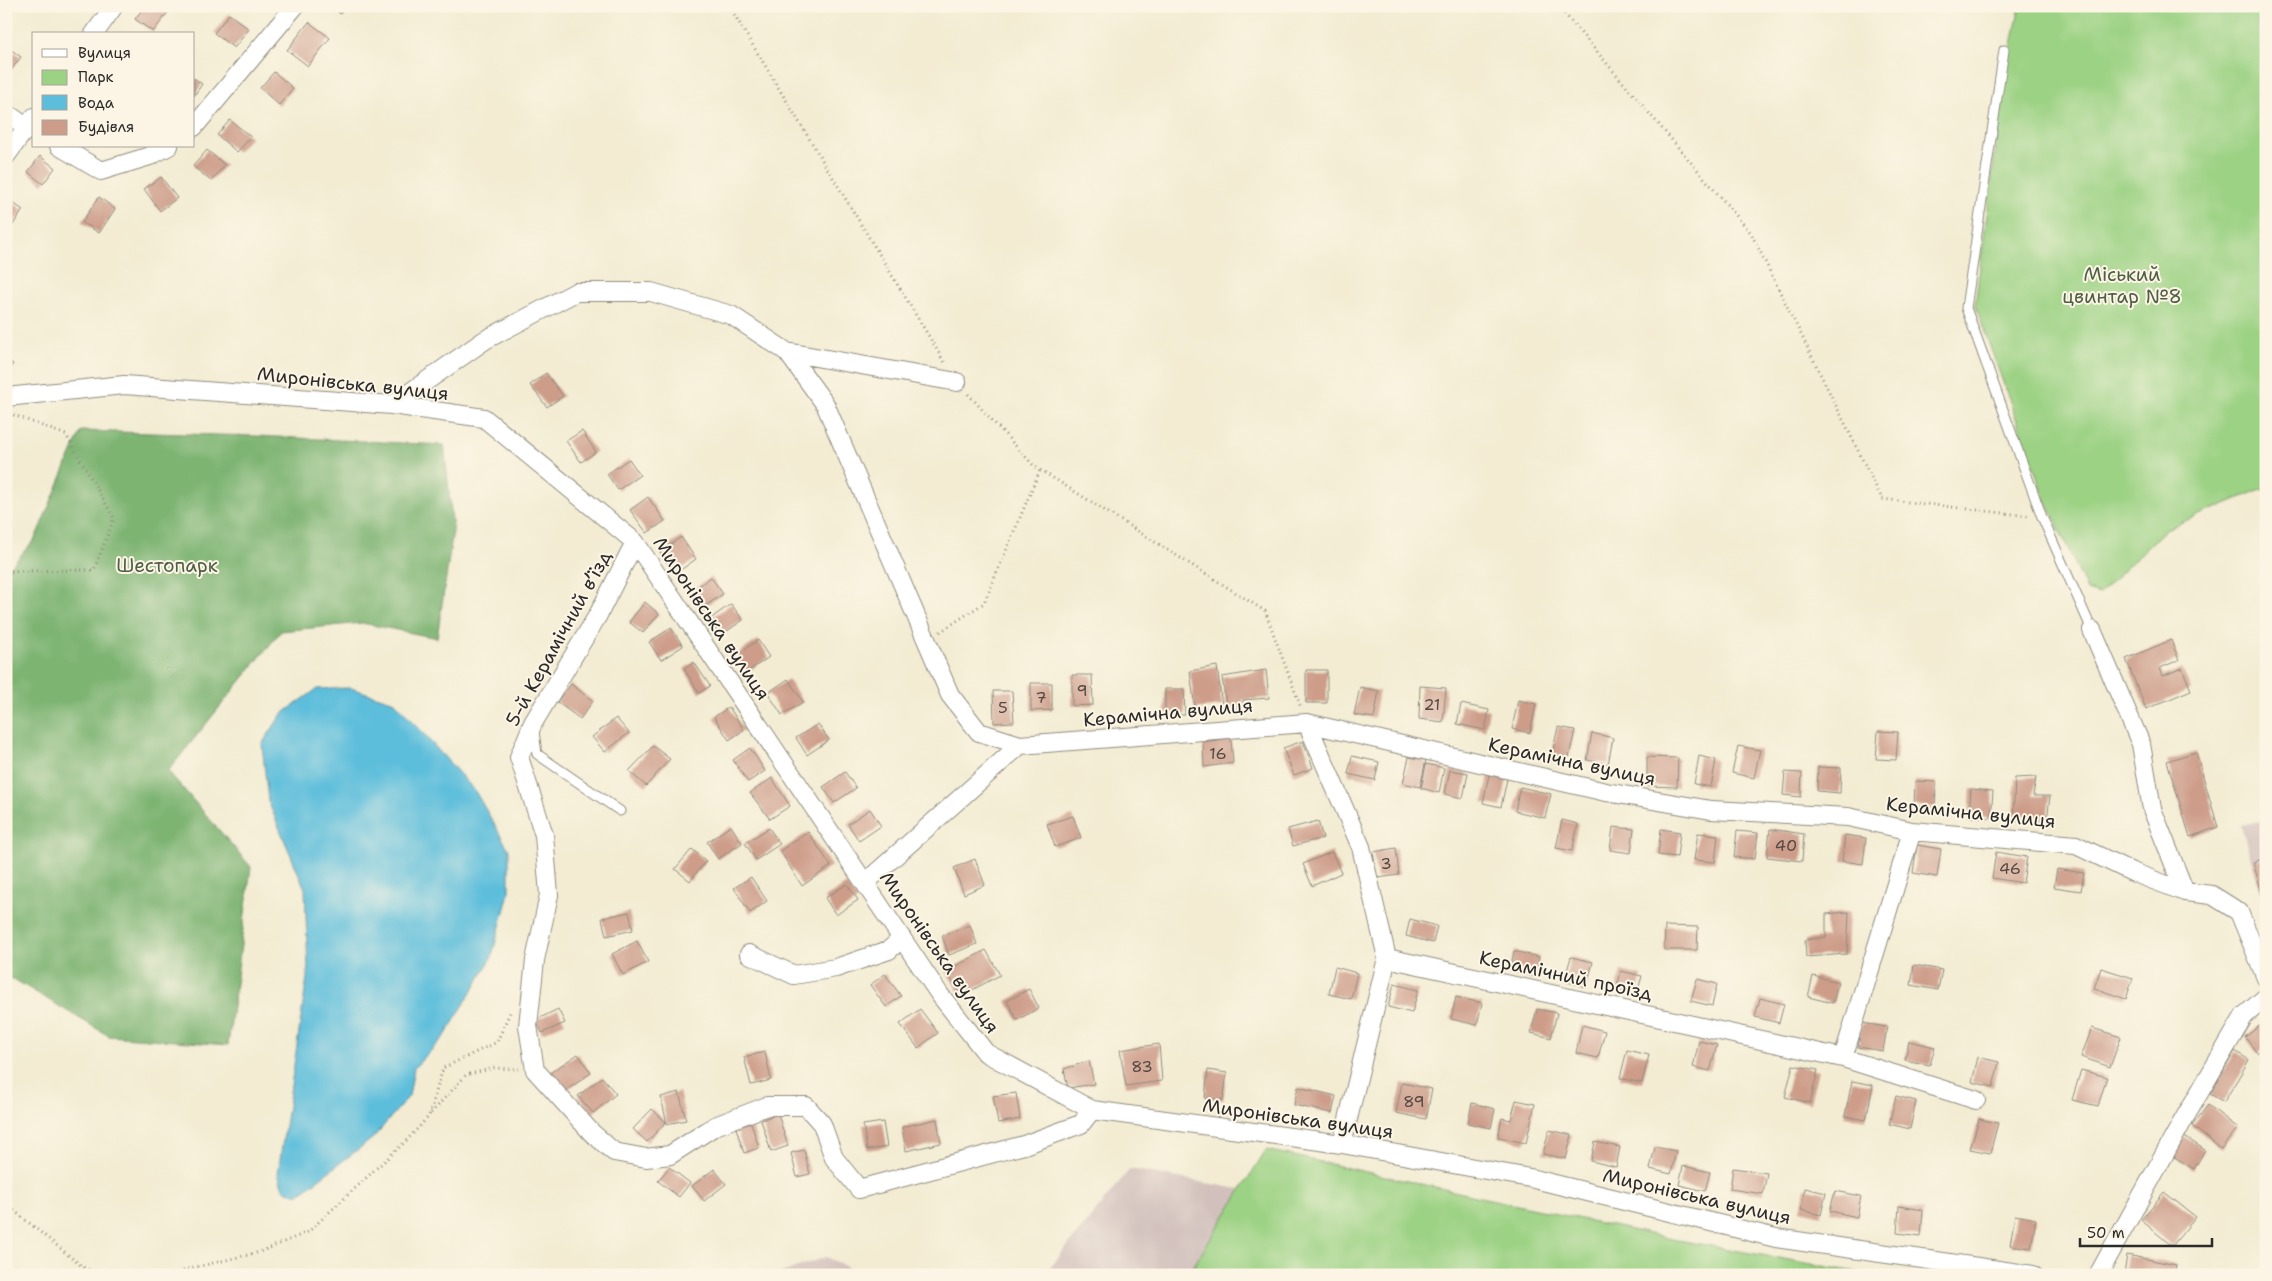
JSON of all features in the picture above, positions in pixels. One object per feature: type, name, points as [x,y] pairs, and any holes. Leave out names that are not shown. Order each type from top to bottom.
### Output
[{"type":"street","points":[[95,32],[114,6]]},
{"type":"street","points":[[195,126],[295,6]]},
{"type":"street","points":[[6,113],[31,125],[6,156]]},
{"type":"street","points":[[62,148],[101,171],[150,156],[165,148]]},
{"type":"street","points":[[392,406],[485,340],[576,292],[651,292],[730,315],[787,352],[825,404],[950,695],[979,732],[1020,745]]},
{"type":"street","points":[[787,352],[957,382]]},
{"type":"street","name":"Миронівська вулиця","points":[[6,397],[124,385],[392,406],[484,418],[635,542],[866,882],[940,995],[986,1053],[1092,1110],[1342,1144],[1530,1178],[1776,1238],[2033,1275]]},
{"type":"street","name":"5-й Керамічний в’їзд","points":[[535,1070],[528,1026],[535,960],[549,895],[544,836],[519,757],[533,723],[598,615],[635,542]]},
{"type":"street","points":[[2092,630],[2141,744],[2152,809],[2186,892]]},
{"type":"street","points":[[1306,723],[1360,847],[1387,958],[1342,1144]]},
{"type":"street","name":"Керамічна вулиця","points":[[1020,745],[1306,723],[1606,792],[1711,810],[1848,817],[1912,831],[2076,846],[2132,872],[2186,892],[2212,895],[2239,912],[2266,978]]},
{"type":"street","points":[[866,882],[1020,745]]},
{"type":"street","points":[[1843,1058],[1912,831]]},
{"type":"street","points":[[749,954],[794,976],[836,968],[889,950],[902,938]]},
{"type":"street","name":"Керамічний проїзд","points":[[1387,958],[1843,1058],[1976,1100]]},
{"type":"street","points":[[2098,1275],[2185,1117],[2244,1016],[2266,997]]},
{"type":"street","points":[[535,1070],[591,1132],[614,1152],[646,1158],[670,1155],[715,1126],[767,1106],[806,1106],[822,1124],[834,1158],[860,1189],[1024,1146],[1080,1124],[1092,1110]]},
{"type":"lane","points":[[2004,50],[1966,308],[2042,517],[2092,630]]},
{"type":"lane","points":[[533,723],[537,754],[620,811]]},
{"type":"path","points":[[729,6],[957,382],[1034,466],[1265,611],[1306,723]]},
{"type":"path","points":[[1558,6],[1751,233],[1882,499],[2042,517]]},
{"type":"path","points":[[6,412],[66,435],[114,518],[94,570],[6,571]]},
{"type":"path","points":[[927,641],[984,603],[1040,470]]},
{"type":"path","points":[[429,1116],[443,1068],[497,1042],[512,1009]]},
{"type":"path","points":[[174,1275],[188,1269],[260,1252],[308,1232],[408,1139],[466,1075],[494,1068],[535,1070]]},
{"type":"path","points":[[6,1204],[83,1267],[101,1275]]},
{"type":"shaded area","points":[[2266,820],[2266,910],[2241,825]]},
{"type":"shaded area","points":[[1130,1169],[1704,1275],[1044,1275]]},
{"type":"shaded area","points":[[826,1257],[863,1275],[775,1275]]},
{"type":"green space","name":"Міський цвинтар №8","points":[[2020,6],[2266,6],[2266,489],[2261,489],[2166,529],[2099,594],[2087,590],[2045,498],[1975,305],[2005,78]]},
{"type":"green space","name":"Шестопарк","points":[[81,431],[255,436],[444,445],[453,530],[437,638],[362,623],[281,631],[168,771],[251,867],[228,1045],[109,1036],[12,978],[6,986],[6,572],[35,539]]},
{"type":"green space","points":[[1266,1150],[1672,1239],[1873,1275],[1188,1275]]},
{"type":"water","points":[[351,688],[395,702],[475,791],[509,850],[509,893],[491,959],[445,1036],[414,1068],[409,1096],[373,1138],[298,1195],[283,1189],[278,1173],[308,971],[305,889],[268,801],[262,744],[282,714],[317,689]]},
{"type":"building","points":[[145,6],[161,6],[168,12],[153,32],[135,19]]},
{"type":"building","points":[[332,6],[347,6],[340,14]]},
{"type":"building","points":[[229,14],[249,29],[234,48],[214,33]]},
{"type":"building","points":[[309,22],[330,38],[308,66],[287,50]]},
{"type":"building","points":[[6,46],[21,57],[6,77]]},
{"type":"building","points":[[274,72],[293,88],[279,105],[260,88]]},
{"type":"building","points":[[195,79],[202,84],[195,94]]},
{"type":"building","points":[[230,120],[251,137],[237,152],[217,135]]},
{"type":"building","points":[[207,150],[225,165],[211,181],[193,166]]},
{"type":"building","points":[[40,156],[55,168],[43,184],[28,172]]},
{"type":"building","points":[[161,177],[177,198],[160,211],[144,189]]},
{"type":"building","points":[[99,197],[115,209],[99,233],[82,222]]},
{"type":"building","points":[[6,198],[23,210],[8,232],[6,231]]},
{"type":"building","points":[[6,359],[13,364],[6,374]]},
{"type":"building","points":[[546,373],[563,396],[547,407],[530,385]]},
{"type":"building","points":[[582,431],[596,452],[581,462],[566,441]]},
{"type":"building","points":[[629,459],[640,475],[618,490],[607,474]]},
{"type":"building","points":[[648,497],[665,521],[647,533],[630,510]]},
{"type":"building","points":[[681,537],[696,559],[675,574],[660,552]]},
{"type":"building","points":[[711,577],[723,594],[701,609],[690,592]]},
{"type":"building","points":[[645,602],[659,614],[643,633],[629,622]]},
{"type":"building","points":[[731,604],[743,620],[721,635],[710,619]]},
{"type":"building","points":[[671,628],[683,646],[661,660],[649,642]]},
{"type":"building","points":[[758,640],[769,657],[747,672],[736,655]]},
{"type":"building","points":[[2171,640],[2179,660],[2160,668],[2163,676],[2182,668],[2191,690],[2146,709],[2126,659]]},
{"type":"building","points":[[694,662],[710,686],[699,693],[684,669]]},
{"type":"building","points":[[1217,666],[1222,706],[1195,709],[1190,671]]},
{"type":"building","points":[[1266,670],[1269,698],[1243,700],[1243,707],[1227,710],[1222,677]]},
{"type":"building","points":[[1306,670],[1327,670],[1327,703],[1306,703]]},
{"type":"building","points":[[1072,675],[1092,675],[1093,705],[1072,706]]},
{"type":"building","points":[[788,679],[803,702],[782,715],[768,693]]},
{"type":"building","points":[[1031,683],[1052,683],[1052,710],[1031,711]]},
{"type":"building","points":[[571,684],[593,701],[580,719],[557,702]]},
{"type":"building","points":[[1420,686],[1446,688],[1443,722],[1419,719]]},
{"type":"building","points":[[1360,687],[1379,691],[1374,718],[1354,715]]},
{"type":"building","points":[[1165,689],[1184,689],[1185,715],[1165,715]]},
{"type":"building","points":[[993,691],[1012,691],[1014,722],[994,723]]},
{"type":"building","points":[[1518,700],[1536,704],[1530,733],[1512,729]]},
{"type":"building","points":[[1461,704],[1489,710],[1485,730],[1457,724]]},
{"type":"building","points":[[729,707],[744,730],[729,740],[714,717]]},
{"type":"building","points":[[616,718],[629,733],[605,752],[592,737]]},
{"type":"building","points":[[818,724],[829,740],[807,755],[796,738]]},
{"type":"building","points":[[1558,727],[1575,730],[1569,757],[1552,754]]},
{"type":"building","points":[[1878,731],[1898,732],[1896,760],[1876,759]]},
{"type":"building","points":[[1592,733],[1613,738],[1608,764],[1587,760]]},
{"type":"building","points":[[1231,738],[1233,763],[1204,767],[1203,742]]},
{"type":"building","points":[[1303,741],[1313,768],[1294,775],[1283,748]]},
{"type":"building","points":[[653,746],[670,759],[646,786],[629,771]]},
{"type":"building","points":[[1738,746],[1760,750],[1754,778],[1732,773]]},
{"type":"building","points":[[750,748],[765,771],[748,782],[733,760]]},
{"type":"building","points":[[2196,752],[2218,827],[2190,837],[2167,761]]},
{"type":"building","points":[[1352,756],[1379,762],[1375,780],[1348,774]]},
{"type":"building","points":[[1699,756],[1716,760],[1711,787],[1694,784]]},
{"type":"building","points":[[1409,757],[1426,760],[1420,787],[1403,783]]},
{"type":"building","points":[[1647,757],[1678,758],[1677,787],[1647,786]]},
{"type":"building","points":[[1426,764],[1444,768],[1439,793],[1421,788]]},
{"type":"building","points":[[1818,767],[1841,768],[1840,793],[1817,791]]},
{"type":"building","points":[[1450,770],[1468,773],[1463,798],[1445,794]]},
{"type":"building","points":[[845,772],[856,788],[834,803],[823,787]]},
{"type":"building","points":[[1785,772],[1802,773],[1801,797],[1783,795]]},
{"type":"building","points":[[1489,775],[1507,779],[1501,807],[1483,803]]},
{"type":"building","points":[[2036,777],[2033,796],[2050,796],[2047,820],[2013,820],[2015,778]]},
{"type":"building","points":[[772,778],[790,806],[770,819],[750,793]]},
{"type":"building","points":[[1915,781],[1936,782],[1935,807],[1914,806]]},
{"type":"building","points":[[1520,787],[1551,794],[1545,818],[1515,811]]},
{"type":"building","points":[[1971,789],[1993,791],[1991,818],[1969,817]]},
{"type":"building","points":[[870,809],[881,826],[859,841],[848,824]]},
{"type":"building","points":[[1073,816],[1081,838],[1055,847],[1047,824]]},
{"type":"building","points":[[1562,820],[1578,824],[1572,851],[1556,848]]},
{"type":"building","points":[[1318,821],[1323,838],[1293,846],[1288,829]]},
{"type":"building","points":[[731,826],[742,843],[718,859],[707,842]]},
{"type":"building","points":[[1613,827],[1634,829],[1631,853],[1610,850]]},
{"type":"building","points":[[769,828],[780,844],[756,860],[745,843]]},
{"type":"building","points":[[1661,829],[1680,832],[1677,857],[1658,855]]},
{"type":"building","points":[[1770,829],[1804,834],[1802,861],[1767,857]]},
{"type":"building","points":[[1737,831],[1758,833],[1755,859],[1734,857]]},
{"type":"building","points":[[808,832],[831,866],[802,886],[780,851]]},
{"type":"building","points":[[1698,833],[1718,835],[1715,862],[1694,860]]},
{"type":"building","points":[[1845,835],[1866,838],[1863,864],[1842,861]]},
{"type":"building","points":[[1917,845],[1941,849],[1937,877],[1913,873]]},
{"type":"building","points":[[1396,848],[1399,875],[1377,878],[1373,852]]},
{"type":"building","points":[[692,849],[706,861],[690,881],[675,869]]},
{"type":"building","points":[[1332,852],[1341,873],[1312,886],[1303,864]]},
{"type":"building","points":[[1996,852],[2027,857],[2023,883],[1992,878]]},
{"type":"building","points":[[2266,858],[2266,903],[2265,904],[2253,862]]},
{"type":"building","points":[[975,859],[985,885],[964,894],[954,868]]},
{"type":"building","points":[[2057,869],[2084,873],[2081,891],[2054,887]]},
{"type":"building","points":[[751,877],[767,901],[750,913],[734,888]]},
{"type":"building","points":[[847,884],[858,900],[836,915],[825,898]]},
{"type":"building","points":[[629,912],[633,930],[606,936],[602,918]]},
{"type":"building","points":[[1849,912],[1847,954],[1806,957],[1805,940],[1826,937],[1826,914]]},
{"type":"building","points":[[1410,919],[1437,926],[1433,943],[1406,936]]},
{"type":"building","points":[[970,925],[977,944],[949,955],[942,936]]},
{"type":"building","points":[[1665,926],[1698,927],[1697,950],[1664,950]]},
{"type":"building","points":[[637,941],[648,962],[623,975],[612,954]]},
{"type":"building","points":[[986,950],[1000,975],[961,996],[946,971]]},
{"type":"building","points":[[1514,951],[1539,957],[1535,977],[1510,970]]},
{"type":"building","points":[[1571,957],[1593,962],[1586,987],[1564,981]]},
{"type":"building","points":[[1914,965],[1942,970],[1938,990],[1911,985]]},
{"type":"building","points":[[1335,967],[1357,973],[1351,999],[1329,994]]},
{"type":"building","points":[[2101,968],[2133,978],[2126,999],[2094,988]]},
{"type":"building","points":[[1621,971],[1642,976],[1636,997],[1616,992]]},
{"type":"building","points":[[885,974],[901,996],[886,1007],[870,985]]},
{"type":"building","points":[[1813,976],[1838,982],[1833,1003],[1808,997]]},
{"type":"building","points":[[1697,979],[1717,984],[1712,1006],[1691,1001]]},
{"type":"building","points":[[1394,984],[1418,990],[1412,1013],[1388,1007]]},
{"type":"building","points":[[1029,989],[1039,1008],[1017,1020],[1007,1001]]},
{"type":"building","points":[[1456,997],[1482,1003],[1477,1025],[1451,1019]]},
{"type":"building","points":[[1760,998],[1784,1004],[1779,1023],[1755,1017]]},
{"type":"building","points":[[558,1009],[565,1023],[542,1033],[536,1020]]},
{"type":"building","points":[[920,1009],[938,1033],[918,1048],[900,1024]]},
{"type":"building","points":[[1537,1009],[1557,1013],[1551,1038],[1531,1033]]},
{"type":"building","points":[[2266,1021],[2266,1046],[2257,1053],[2245,1037]]},
{"type":"building","points":[[1862,1023],[1887,1027],[1883,1051],[1858,1047]]},
{"type":"building","points":[[1582,1025],[1605,1031],[1598,1058],[1576,1053]]},
{"type":"building","points":[[2092,1028],[2121,1037],[2110,1067],[2081,1057]]},
{"type":"building","points":[[1699,1041],[1717,1045],[1710,1071],[1693,1067]]},
{"type":"building","points":[[1909,1041],[1935,1047],[1930,1065],[1905,1060]]},
{"type":"building","points":[[1159,1044],[1162,1081],[1126,1086],[1120,1050]]},
{"type":"building","points":[[1627,1050],[1649,1055],[1642,1083],[1620,1078]]},
{"type":"building","points":[[2235,1051],[2249,1060],[2224,1102],[2210,1094]]},
{"type":"building","points":[[765,1052],[771,1080],[751,1085],[744,1057]]},
{"type":"building","points":[[578,1054],[591,1073],[564,1092],[550,1073]]},
{"type":"building","points":[[1978,1057],[1999,1062],[1993,1087],[1972,1082]]},
{"type":"building","points":[[1089,1061],[1094,1084],[1068,1088],[1064,1069]]},
{"type":"building","points":[[1793,1065],[1818,1070],[1810,1103],[1785,1097]]},
{"type":"building","points":[[1208,1070],[1227,1073],[1223,1100],[1205,1098]]},
{"type":"building","points":[[2081,1070],[2107,1077],[2098,1106],[2072,1100]]},
{"type":"building","points":[[602,1077],[616,1094],[593,1113],[578,1096]]},
{"type":"building","points":[[1852,1081],[1873,1085],[1866,1120],[1845,1116]]},
{"type":"building","points":[[1402,1083],[1432,1089],[1426,1119],[1396,1113]]},
{"type":"building","points":[[1298,1087],[1336,1096],[1332,1113],[1294,1105]]},
{"type":"building","points":[[679,1092],[686,1120],[667,1124],[661,1097]]},
{"type":"building","points":[[1016,1093],[1020,1119],[998,1123],[993,1096]]},
{"type":"building","points":[[1896,1096],[1916,1101],[1910,1129],[1889,1124]]},
{"type":"building","points":[[1516,1100],[1535,1104],[1526,1143],[1498,1137],[1502,1118],[1511,1120]]},
{"type":"building","points":[[1472,1103],[1495,1109],[1491,1128],[1468,1123]]},
{"type":"building","points":[[2208,1105],[2238,1128],[2221,1149],[2192,1126]]},
{"type":"building","points":[[652,1109],[666,1122],[647,1142],[633,1129]]},
{"type":"building","points":[[778,1114],[788,1146],[771,1152],[761,1120]]},
{"type":"building","points":[[937,1119],[941,1143],[906,1151],[902,1127]]},
{"type":"building","points":[[1979,1119],[1998,1123],[1990,1153],[1970,1149]]},
{"type":"building","points":[[883,1122],[887,1147],[867,1150],[863,1125]]},
{"type":"building","points":[[751,1123],[759,1148],[744,1153],[736,1128]]},
{"type":"building","points":[[1549,1130],[1572,1135],[1566,1159],[1543,1154]]},
{"type":"building","points":[[2183,1136],[2205,1150],[2194,1169],[2171,1155]]},
{"type":"building","points":[[1595,1142],[1620,1147],[1616,1167],[1591,1161]]},
{"type":"building","points":[[1655,1147],[1676,1151],[1671,1174],[1650,1169]]},
{"type":"building","points":[[804,1150],[810,1174],[797,1177],[791,1153]]},
{"type":"building","points":[[1683,1166],[1710,1172],[1705,1191],[1679,1185]]},
{"type":"building","points":[[669,1167],[690,1183],[679,1197],[658,1181]]},
{"type":"building","points":[[1733,1168],[1767,1173],[1763,1194],[1730,1189]]},
{"type":"building","points":[[714,1169],[726,1184],[704,1201],[692,1186]]},
{"type":"building","points":[[1805,1188],[1826,1193],[1821,1215],[1801,1210]]},
{"type":"building","points":[[1835,1191],[1861,1196],[1857,1217],[1830,1211]]},
{"type":"building","points":[[2164,1192],[2196,1217],[2172,1246],[2141,1220]]},
{"type":"building","points":[[1899,1206],[1923,1210],[1921,1236],[1897,1233]]},
{"type":"building","points":[[2015,1215],[2036,1219],[2031,1248],[2010,1245]]},
{"type":"building","points":[[2127,1255],[2176,1265],[2174,1275],[2124,1275]]}]
